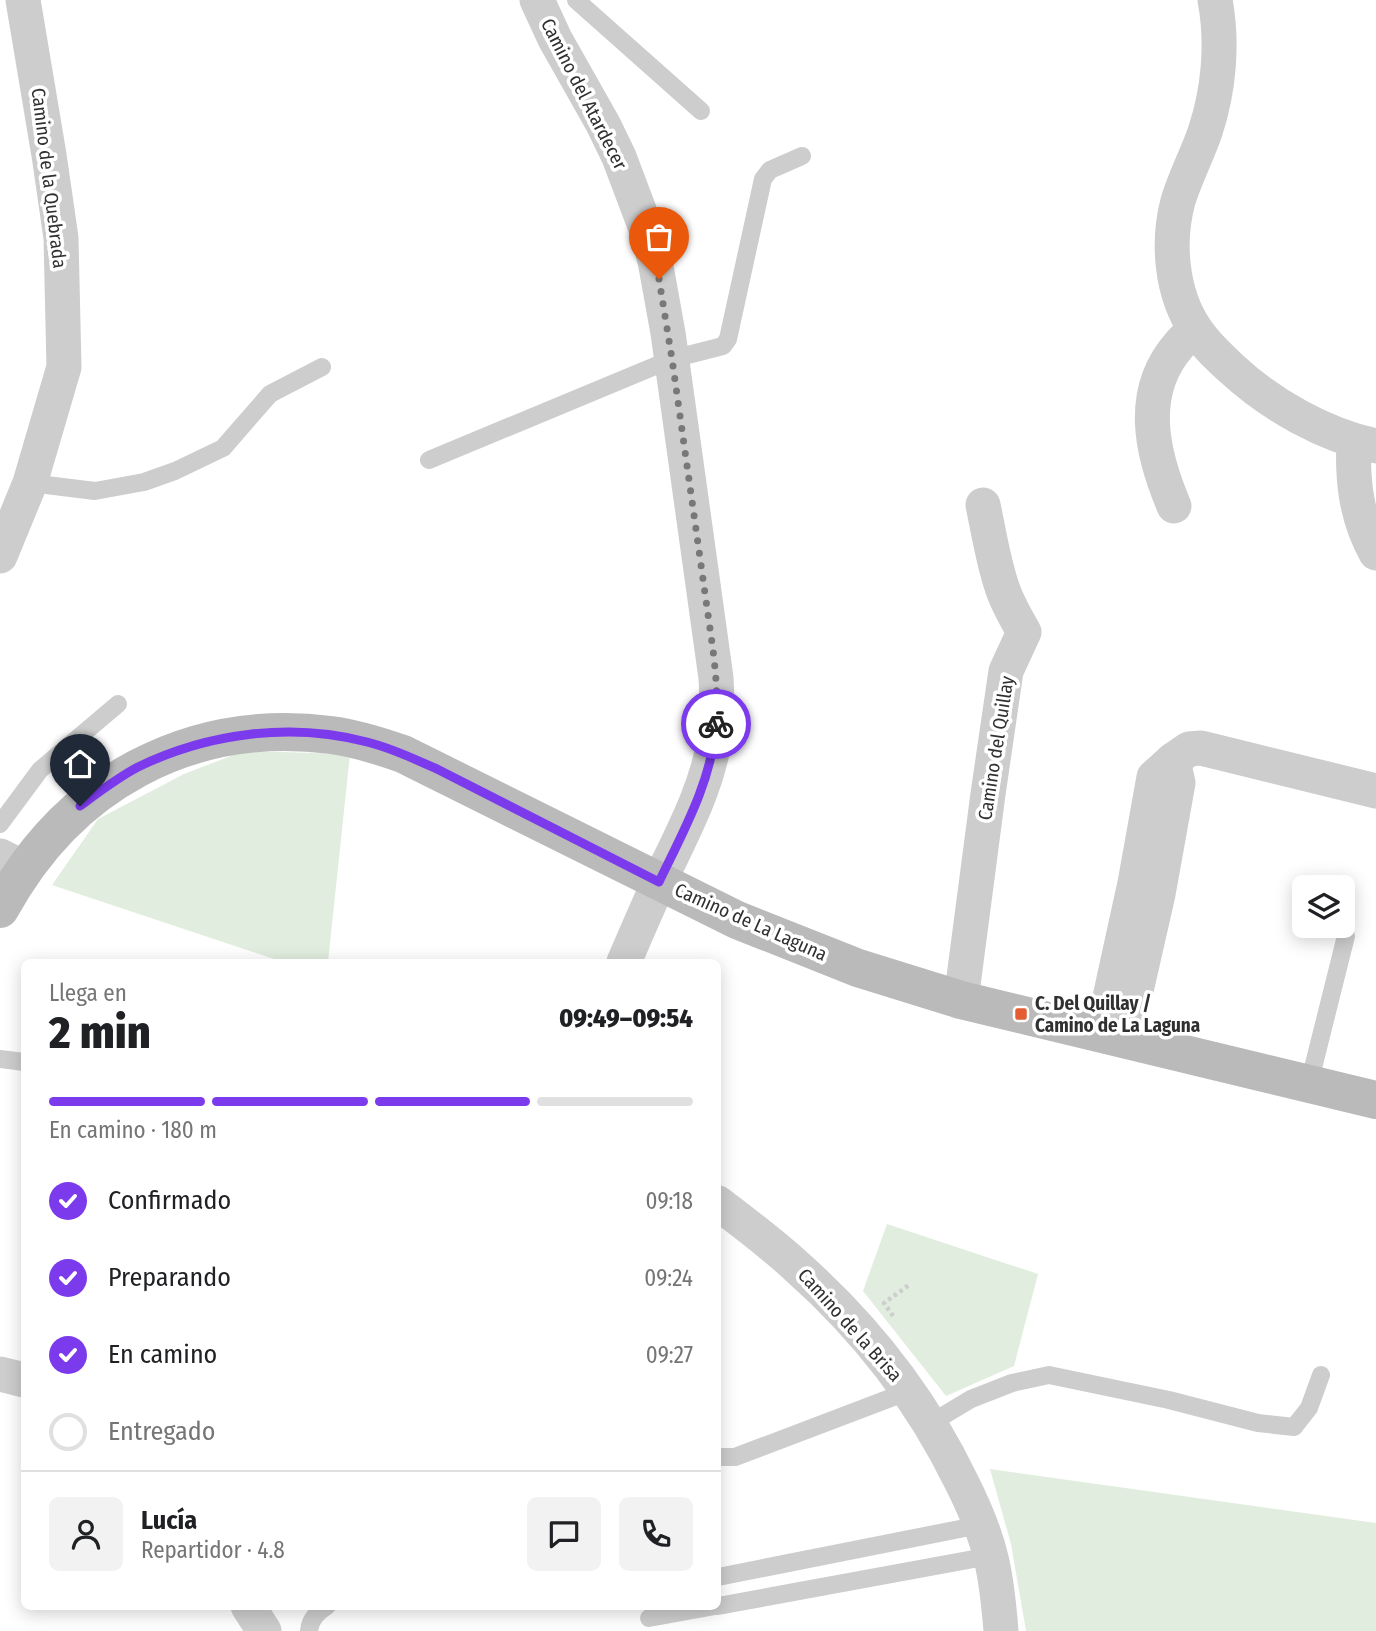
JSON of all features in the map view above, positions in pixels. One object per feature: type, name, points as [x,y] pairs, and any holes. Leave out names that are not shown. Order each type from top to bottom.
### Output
[{"type":"street","name":"Camino de la Quebrada","points":[[0,556],[30,483],[64,368],[61,238],[23,0]]},
{"type":"street","name":"Camino del Atardecer","points":[[537,0],[555,39],[603,124],[633,191],[655,261],[663,297],[713,650],[718,707],[704,785],[659,882]]},
{"type":"street","points":[[1215,0],[1219,53],[1212,104],[1205,131],[1179,200],[1172,241],[1177,286],[1195,330],[1244,380],[1298,416],[1365,443],[1353,464],[1354,488],[1358,510],[1376,553]]},
{"type":"street","points":[[1174,506],[1156,455],[1152,430],[1153,405],[1157,383],[1166,363],[1179,345],[1195,330]]},
{"type":"street","name":"Camino del Quillay","points":[[961,1000],[1006,671],[1024,632],[1002,588],[983,506]]},
{"type":"street","name":"Camino de La Laguna","points":[[0,909],[12,862],[56,830],[80,806],[136,768],[197,744],[230,737],[298,732],[333,735],[368,742],[437,769],[737,920],[858,968],[961,1000],[1376,1100]]},
{"type":"street","points":[[1113,1036],[1158,894],[1154,849],[1154,777],[1189,749],[1201,748],[1376,791]]},
{"type":"street","points":[[625,959],[659,882]]},
{"type":"street","name":"Camino de la Brisa","points":[[721,1205],[797,1266],[868,1339],[931,1423],[950,1458],[986,1541],[998,1595],[1001,1631]]},
{"type":"street","points":[[0,1374],[21,1379]]},
{"type":"street","points":[[251,1610],[264,1631]]},
{"type":"lane","points":[[576,0],[701,111]]},
{"type":"lane","points":[[429,460],[672,359],[723,346],[729,339],[763,179],[770,170],[802,156]]},
{"type":"lane","points":[[30,483],[95,491],[144,482],[174,471],[223,448],[270,394],[322,367]]},
{"type":"lane","points":[[0,824],[40,770],[118,704]]},
{"type":"lane","points":[[1309,1084],[1346,938]]},
{"type":"lane","points":[[0,1059],[21,1062]]},
{"type":"lane","points":[[931,1423],[971,1399],[1012,1383],[1049,1375],[1169,1400],[1258,1423],[1294,1427],[1309,1408],[1321,1375]]},
{"type":"lane","points":[[721,1457],[734,1457],[909,1391]]},
{"type":"lane","points":[[721,1577],[986,1541]]},
{"type":"lane","points":[[721,1605],[986,1541]]},
{"type":"lane","points":[[309,1631],[314,1617],[322,1610]]},
{"type":"lane","points":[[649,1618],[694,1610]]},
{"type":"green space","points":[[244,751],[350,754],[328,959],[274,959],[52,885],[98,819],[184,774]]},
{"type":"green space","points":[[887,1224],[1038,1274],[1014,1366],[946,1396],[863,1291]]},
{"type":"green space","points":[[990,1469],[1376,1523],[1376,1631],[1026,1631],[1011,1544]]},
{"type":"way so far","points":[[659,279],[713,650],[718,707],[716,724]]},
{"type":"place","name":"C. Del Quillay / Camino de La Laguna","points":[[1021,1014]]},
{"type":"route","points":[[80,806],[136,768],[197,744],[262,733],[333,735],[368,742],[437,769],[659,882],[704,785],[716,724]]}]
